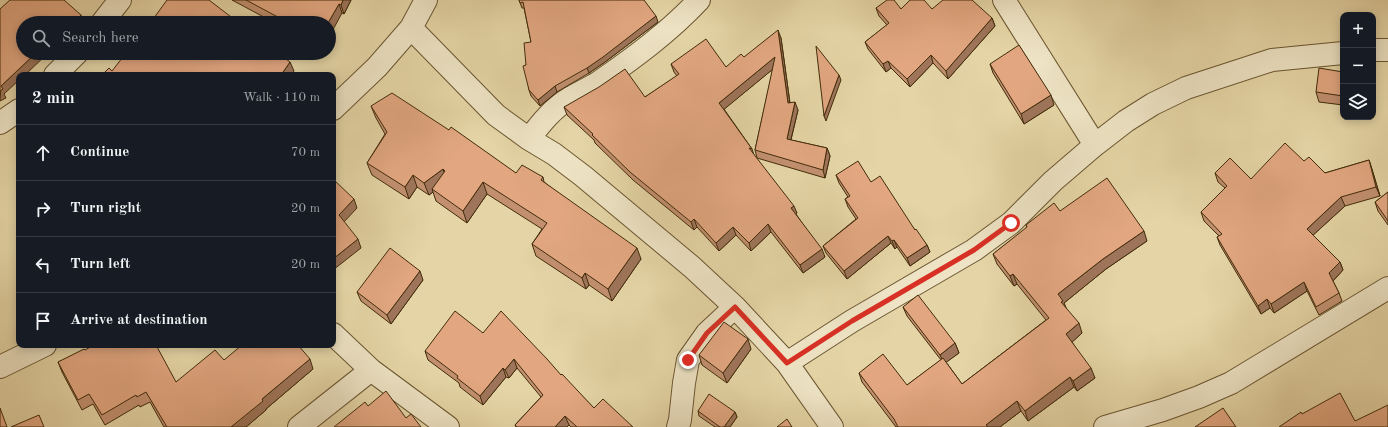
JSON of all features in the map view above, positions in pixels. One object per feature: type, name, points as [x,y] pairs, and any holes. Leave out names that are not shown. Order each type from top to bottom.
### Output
[{"type":"street","points":[[107,16],[120,0]]},
{"type":"street","points":[[336,106],[377,67],[411,28],[426,0]]},
{"type":"street","points":[[529,139],[540,123],[556,108],[635,57],[679,21],[699,0]]},
{"type":"street","points":[[1004,0],[1095,145]]},
{"type":"street","points":[[411,28],[496,115],[529,139],[554,154],[583,176],[692,267],[735,307],[787,363],[832,427]]},
{"type":"street","points":[[1376,50],[1388,50]]},
{"type":"street","points":[[787,363],[852,321],[974,250],[1011,223],[1053,182],[1095,145],[1126,121],[1153,104],[1186,88],[1272,60],[1340,53]]},
{"type":"street","points":[[58,72],[70,60]]},
{"type":"street","points":[[0,123],[16,112]]},
{"type":"street","points":[[1105,427],[1163,410],[1199,397],[1231,383],[1388,288]]},
{"type":"street","points":[[678,427],[688,360],[707,333],[735,307]]},
{"type":"street","points":[[336,337],[371,370],[448,427]]},
{"type":"street","points":[[0,367],[39,348]]},
{"type":"street","points":[[299,427],[371,370]]},
{"type":"building","points":[[10,0],[64,0],[81,15],[16,16],[16,60],[29,60],[1,86],[3,89],[0,91],[0,9]]},
{"type":"building","points":[[167,0],[209,0],[230,16],[155,16]]},
{"type":"building","points":[[246,0],[343,0],[332,16],[276,16]]},
{"type":"building","points":[[519,0],[644,0],[656,16],[603,57],[555,86],[538,100],[529,90],[523,66],[526,65],[524,43],[531,42],[523,2],[520,3]]},
{"type":"building","points":[[887,0],[894,0],[901,9],[910,0],[924,0],[932,9],[943,0],[972,0],[992,18],[946,71],[931,55],[907,79],[888,61],[883,64],[865,42],[889,23],[876,8]]},
{"type":"building","points":[[778,30],[788,103],[795,102],[787,139],[827,148],[823,170],[755,150],[775,57],[719,103],[752,149],[749,148],[794,206],[791,208],[822,249],[800,265],[768,224],[749,243],[733,227],[716,243],[694,219],[691,222],[630,172],[564,107],[599,87],[625,69],[645,97],[679,74],[671,64],[706,39],[726,67],[741,54],[744,57]]},
{"type":"building","points":[[1019,45],[1051,95],[1021,114],[990,64]]},
{"type":"building","points":[[816,46],[839,75],[824,116]]},
{"type":"building","points":[[121,60],[287,60],[290,62],[283,72],[105,72],[109,68],[112,71]]},
{"type":"building","points":[[1319,68],[1340,72],[1340,96],[1316,92]]},
{"type":"building","points":[[392,93],[449,130],[451,127],[516,173],[522,165],[543,177],[541,180],[637,248],[608,289],[585,273],[582,278],[532,244],[547,223],[483,182],[463,211],[432,189],[445,171],[443,169],[424,183],[413,175],[405,187],[367,163],[387,132],[371,106]]},
{"type":"building","points":[[1285,143],[1304,161],[1309,157],[1325,173],[1369,160],[1376,187],[1341,197],[1307,229],[1340,262],[1329,273],[1339,293],[1316,307],[1304,282],[1271,304],[1267,299],[1258,306],[1217,237],[1222,234],[1201,212],[1227,186],[1215,173],[1230,158],[1251,179]]},
{"type":"building","points":[[858,161],[871,182],[880,176],[915,230],[916,229],[927,245],[907,258],[894,240],[892,241],[888,236],[844,271],[823,246],[858,218],[845,199],[850,196],[836,175]]},
{"type":"building","points":[[1107,178],[1144,231],[1103,259],[1058,294],[1063,301],[1061,302],[1079,323],[1066,334],[1091,368],[1073,381],[1070,377],[1025,411],[1017,401],[986,425],[988,427],[898,427],[894,419],[859,373],[883,354],[907,385],[943,358],[962,384],[1049,318],[1013,274],[1010,276],[993,254],[1054,203],[1060,211]]},
{"type":"building","points":[[336,182],[354,199],[339,215],[358,239],[336,257]]},
{"type":"building","points":[[1388,192],[1388,221],[1375,202]]},
{"type":"building","points":[[390,248],[420,271],[387,315],[357,292]]},
{"type":"building","points":[[918,295],[955,343],[940,355],[903,307]]},
{"type":"building","points":[[455,311],[483,333],[501,311],[594,408],[603,399],[633,427],[577,427],[565,416],[555,427],[517,427],[515,425],[543,395],[514,359],[505,370],[503,368],[480,396],[457,378],[458,376],[425,351]]},
{"type":"building","points":[[724,322],[748,339],[723,373],[699,355]]},
{"type":"building","points":[[89,348],[158,348],[176,382],[215,350],[224,360],[238,348],[301,348],[310,359],[231,427],[167,427],[146,392],[137,397],[136,395],[102,415],[89,394],[78,400],[58,362],[84,349]]},
{"type":"building","points":[[386,391],[406,418],[411,414],[421,427],[334,427],[365,402],[368,406]]},
{"type":"building","points":[[1340,393],[1355,421],[1388,405],[1388,427],[1279,427],[1301,412],[1302,414]]},
{"type":"building","points":[[709,394],[735,412],[724,427],[720,427],[698,411]]},
{"type":"building","points":[[0,408],[7,427],[0,427]]},
{"type":"building","points":[[1223,408],[1236,427],[1195,427]]},
{"type":"building","points":[[39,415],[44,427],[11,427]]},
{"type":"building","points":[[787,419],[792,427],[777,427]]},
{"type":"route","points":[[688,360],[707,333],[735,307],[787,363],[852,321],[974,250],[1011,223]]}]
